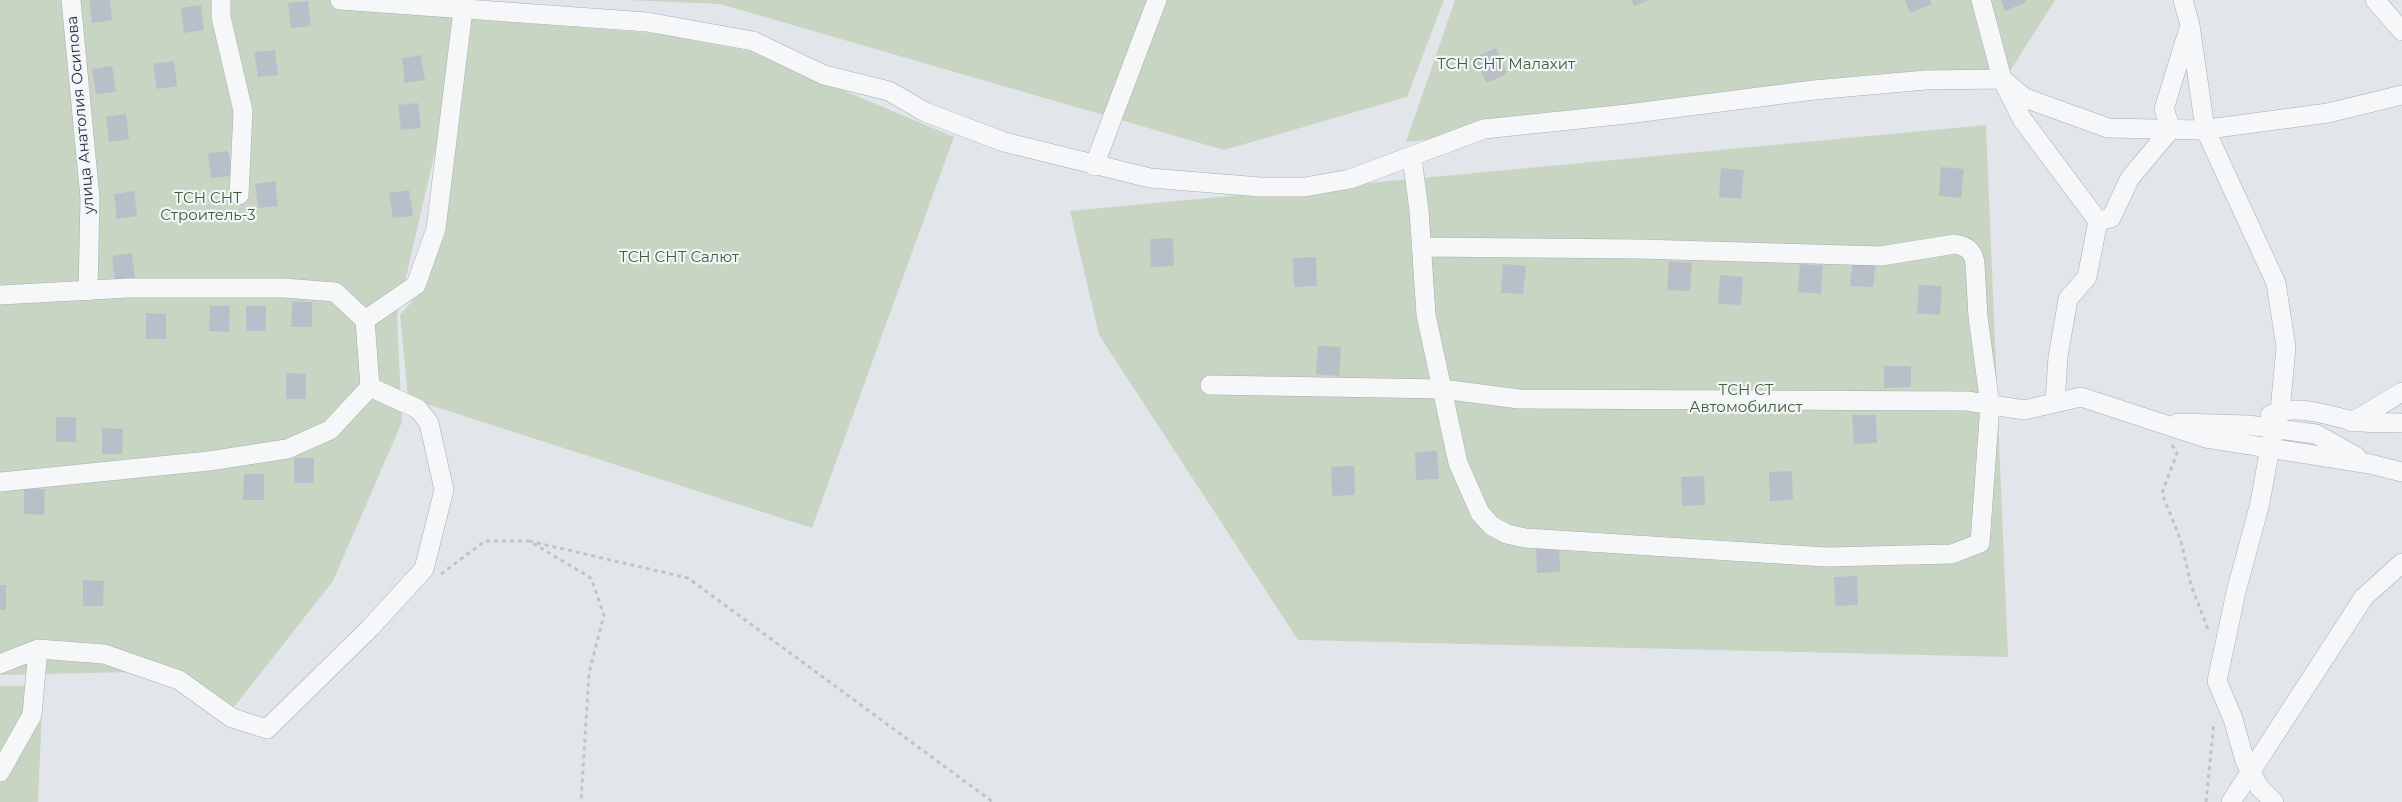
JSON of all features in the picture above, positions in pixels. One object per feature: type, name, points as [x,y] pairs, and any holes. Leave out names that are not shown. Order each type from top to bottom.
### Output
[{"type":"street","name":"улица Анатолия Осипова","points":[[71,0],[90,198],[88,291]]},
{"type":"street","points":[[221,0],[221,17],[243,111],[239,195]]},
{"type":"street","points":[[340,0],[647,22],[753,41],[824,75],[889,91],[925,112],[1004,142],[1094,166],[1150,178],[1260,187],[1305,187],[1350,178],[1412,158],[1484,129],[1628,114],[1814,90],[1926,80],[2002,79],[2025,98],[2108,128],[2206,129],[2328,113],[2402,95]]},
{"type":"street","points":[[1094,166],[1158,0]]},
{"type":"street","points":[[1981,0],[2002,79],[2022,119],[2098,221],[2087,277],[2068,299],[2058,357],[2055,402]]},
{"type":"street","points":[[2182,0],[2190,25],[2206,129],[2276,283],[2286,347],[2278,420],[2270,448],[2260,503],[2236,592],[2217,681],[2233,718],[2245,761],[2259,787],[2274,802]]},
{"type":"street","points":[[2375,0],[2402,31]]},
{"type":"street","points":[[365,320],[416,285],[436,229],[462,10]]},
{"type":"street","points":[[2171,129],[2164,109],[2190,25]]},
{"type":"street","points":[[2098,221],[2110,218],[2130,178],[2171,129]]},
{"type":"street","points":[[1412,158],[1422,247],[1426,316],[1458,463],[1480,513],[1492,526],[1507,534],[1525,538],[1826,557],[1952,554],[1980,542],[1990,405],[1979,326],[1974,258],[1967,248],[1955,244],[1881,256],[1640,249],[1422,247]]},
{"type":"street","points":[[0,295],[88,291],[284,288],[335,292],[365,320],[370,387],[330,430],[287,449],[209,461],[0,482]]},
{"type":"street","points":[[1210,385],[1442,389],[1519,399],[1967,401],[2024,410],[2081,397],[2206,438],[2370,464],[2402,472]]},
{"type":"street","points":[[0,664],[38,649],[104,654],[179,680],[232,718],[267,729],[370,628],[424,569],[444,490],[430,422],[418,409],[370,387]]},
{"type":"street","points":[[2270,448],[2355,421],[2394,395],[2402,392]]},
{"type":"street","points":[[2160,423],[2248,425],[2323,412],[2355,421],[2402,423]]},
{"type":"street","points":[[2278,420],[2316,434],[2370,464]]},
{"type":"street","points":[[2231,802],[2364,597],[2402,562]]},
{"type":"street","points":[[0,772],[32,715],[38,649]]},
{"type":"path","points":[[2160,423],[2177,454],[2162,494],[2181,541],[2191,585],[2211,638]]},
{"type":"path","points":[[424,569],[434,580],[485,541],[529,541],[688,578],[993,802]]},
{"type":"path","points":[[529,541],[590,578],[604,615],[589,673],[581,802]]},
{"type":"path","points":[[2206,802],[2215,718]]},
{"type":"green space","name":"ТСН СНТ Строитель-3","points":[[0,0],[470,0],[397,316],[402,422],[333,581],[234,707],[182,671],[0,675]]},
{"type":"green space","points":[[628,0],[1444,0],[1407,97],[1224,150],[720,4]]},
{"type":"green space","name":"ТСН СНТ Малахит","points":[[1455,0],[2055,0],[2007,76],[1406,142]]},
{"type":"green space","name":"ТСН СНТ Салют","points":[[471,19],[653,33],[750,51],[954,137],[812,528],[408,398],[400,315],[428,283]]},
{"type":"green space","name":"ТСН СТ Автомобилист","points":[[1986,125],[2008,657],[1298,640],[1099,335],[1070,211]]},
{"type":"green space","points":[[0,686],[43,686],[38,802],[0,802]]},
{"type":"building","points":[[89,0],[110,0],[112,20],[92,23]]},
{"type":"building","points":[[1632,0],[1649,0],[1634,6]]},
{"type":"building","points":[[1905,0],[1930,0],[1932,4],[1910,13]]},
{"type":"building","points":[[2001,0],[2026,0],[2027,2],[2005,11]]},
{"type":"building","points":[[308,1],[311,26],[291,28],[288,3]]},
{"type":"building","points":[[201,5],[204,30],[184,33],[181,8]]},
{"type":"building","points":[[1496,48],[1507,74],[1486,83],[1475,57]]},
{"type":"building","points":[[275,50],[278,75],[258,77],[254,52]]},
{"type":"building","points":[[421,55],[425,80],[405,83],[402,58]]},
{"type":"building","points":[[174,61],[177,86],[157,89],[153,64]]},
{"type":"building","points":[[112,66],[116,92],[96,94],[92,69]]},
{"type":"building","points":[[418,103],[421,128],[401,130],[398,105]]},
{"type":"building","points":[[126,114],[129,139],[109,142],[106,117]]},
{"type":"building","points":[[228,151],[232,176],[211,178],[208,153]]},
{"type":"building","points":[[1941,167],[1964,169],[1961,198],[1939,196]]},
{"type":"building","points":[[1721,168],[1744,170],[1741,199],[1719,197]]},
{"type":"building","points":[[275,181],[278,206],[258,208],[255,184]]},
{"type":"building","points":[[409,190],[413,216],[393,218],[389,193]]},
{"type":"building","points":[[134,191],[137,216],[117,219],[114,194]]},
{"type":"building","points":[[1173,238],[1174,266],[1151,267],[1150,239]]},
{"type":"building","points":[[132,253],[135,278],[115,281],[112,256]]},
{"type":"building","points":[[1316,257],[1317,286],[1294,287],[1293,258]]},
{"type":"building","points":[[1853,257],[1876,259],[1873,287],[1850,286]]},
{"type":"building","points":[[1669,261],[1692,263],[1690,291],[1667,290]]},
{"type":"building","points":[[1503,264],[1526,266],[1523,294],[1501,293]]},
{"type":"building","points":[[1800,264],[1823,266],[1821,294],[1798,292]]},
{"type":"building","points":[[1720,275],[1743,277],[1741,305],[1718,304]]},
{"type":"building","points":[[1919,285],[1942,286],[1940,315],[1917,313]]},
{"type":"building","points":[[292,302],[312,302],[312,327],[291,327]]},
{"type":"building","points":[[210,306],[230,306],[229,332],[209,331]]},
{"type":"building","points":[[246,306],[266,306],[266,331],[246,331]]},
{"type":"building","points":[[146,313],[166,314],[166,339],[146,339]]},
{"type":"building","points":[[1318,346],[1341,347],[1339,376],[1316,374]]},
{"type":"building","points":[[1884,366],[1911,366],[1911,387],[1884,388]]},
{"type":"building","points":[[286,373],[306,374],[306,399],[286,399]]},
{"type":"building","points":[[1852,415],[1876,415],[1877,443],[1854,444]]},
{"type":"building","points":[[56,417],[76,417],[76,442],[56,442]]},
{"type":"building","points":[[102,428],[123,429],[122,454],[102,454]]},
{"type":"building","points":[[1437,451],[1439,479],[1416,480],[1415,452]]},
{"type":"building","points":[[294,458],[314,458],[314,483],[294,483]]},
{"type":"building","points":[[1354,466],[1355,495],[1332,496],[1331,467]]},
{"type":"building","points":[[1792,471],[1793,500],[1770,501],[1769,472]]},
{"type":"building","points":[[244,474],[264,474],[264,500],[243,500]]},
{"type":"building","points":[[1704,476],[1705,505],[1682,506],[1681,477]]},
{"type":"building","points":[[24,489],[45,489],[44,515],[24,514]]},
{"type":"building","points":[[1559,544],[1560,572],[1537,573],[1536,545]]},
{"type":"building","points":[[1857,576],[1858,605],[1835,606],[1834,577]]},
{"type":"building","points":[[83,580],[104,581],[103,606],[83,606]]},
{"type":"building","points":[[0,585],[6,585],[6,610],[0,610]]}]
